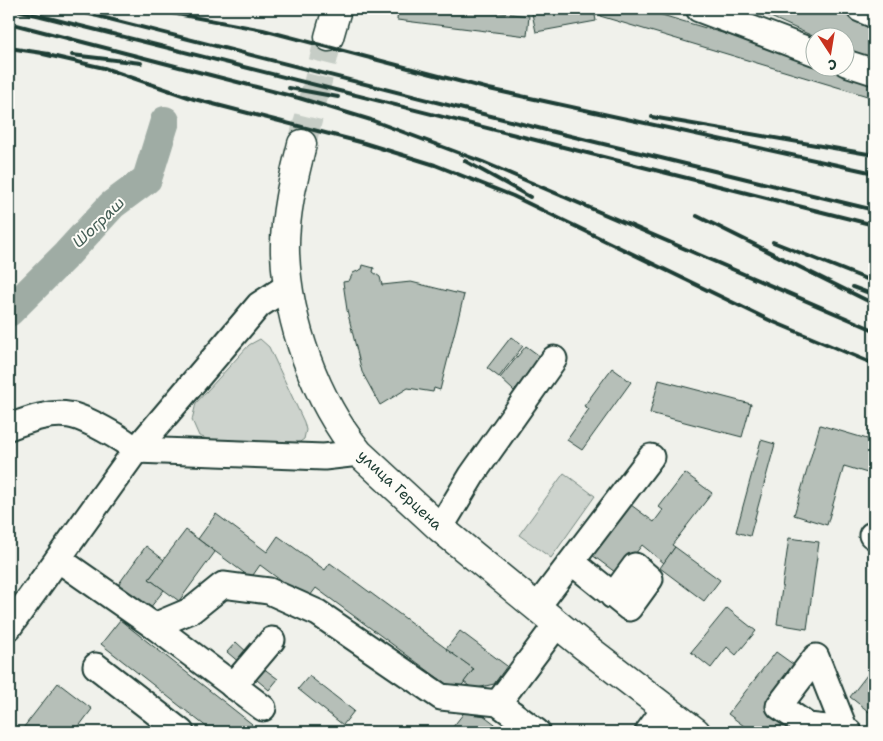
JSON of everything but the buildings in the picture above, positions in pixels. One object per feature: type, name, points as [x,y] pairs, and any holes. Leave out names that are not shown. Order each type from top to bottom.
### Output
[{"type":"main road","points":[[329,37],[336,9]]},
{"type":"main road","name":"улица Герцена","points":[[302,144],[288,210],[285,252],[288,286],[302,343],[315,381],[329,408],[359,453],[440,528],[547,616],[696,732]]},
{"type":"street","points":[[699,9],[806,49]]},
{"type":"street","points":[[860,9],[874,16]]},
{"type":"street","points":[[856,66],[874,72]]},
{"type":"street","points":[[9,627],[136,450],[259,305],[288,286]]},
{"type":"street","points":[[440,528],[472,475],[554,359]]},
{"type":"street","points":[[9,427],[30,418],[70,415],[120,438],[136,450],[324,458],[359,453]]},
{"type":"street","points":[[498,703],[547,616],[573,563],[651,458]]},
{"type":"street","points":[[58,558],[154,626],[263,708]]},
{"type":"street","points":[[573,563],[613,596]]},
{"type":"street","points":[[154,626],[192,610],[223,585],[269,591],[318,613],[441,697],[498,703],[521,728]]},
{"type":"street","points":[[233,686],[272,640]]},
{"type":"street","points":[[96,666],[167,728]]},
{"type":"street","points":[[648,732],[665,709]]},
{"type":"shaded area","points":[[260,339],[269,347],[304,422],[306,430],[304,439],[297,444],[210,440],[199,436],[192,420],[196,403],[249,345]]},
{"type":"shaded area","points":[[564,473],[595,496],[551,558],[519,535]]},
{"type":"waterway","name":"Шограш","points":[[9,312],[67,254],[112,205],[147,179],[165,121]]},
{"type":"tunnel","points":[[302,144],[329,37]]},
{"type":"railway","points":[[13,9],[874,225]]},
{"type":"railway","points":[[70,9],[546,130],[874,210]]},
{"type":"railway","points":[[150,9],[263,30],[489,89],[874,173]]},
{"type":"railway","points":[[9,23],[299,98],[371,120],[483,162],[874,330]]},
{"type":"railway","points":[[9,48],[49,54]]},
{"type":"railway","points":[[43,54],[104,68],[194,99],[364,143],[435,165],[513,196],[769,320],[874,364]]},
{"type":"railway","points":[[72,55],[141,63]]},
{"type":"railway","points":[[289,88],[338,97]]},
{"type":"railway","points":[[652,117],[874,155]]},
{"type":"railway","points":[[465,161],[530,197]]},
{"type":"railway","points":[[697,216],[874,304]]},
{"type":"railway","points":[[773,242],[874,282]]},
{"type":"railway","points":[[853,287],[874,295]]}]
